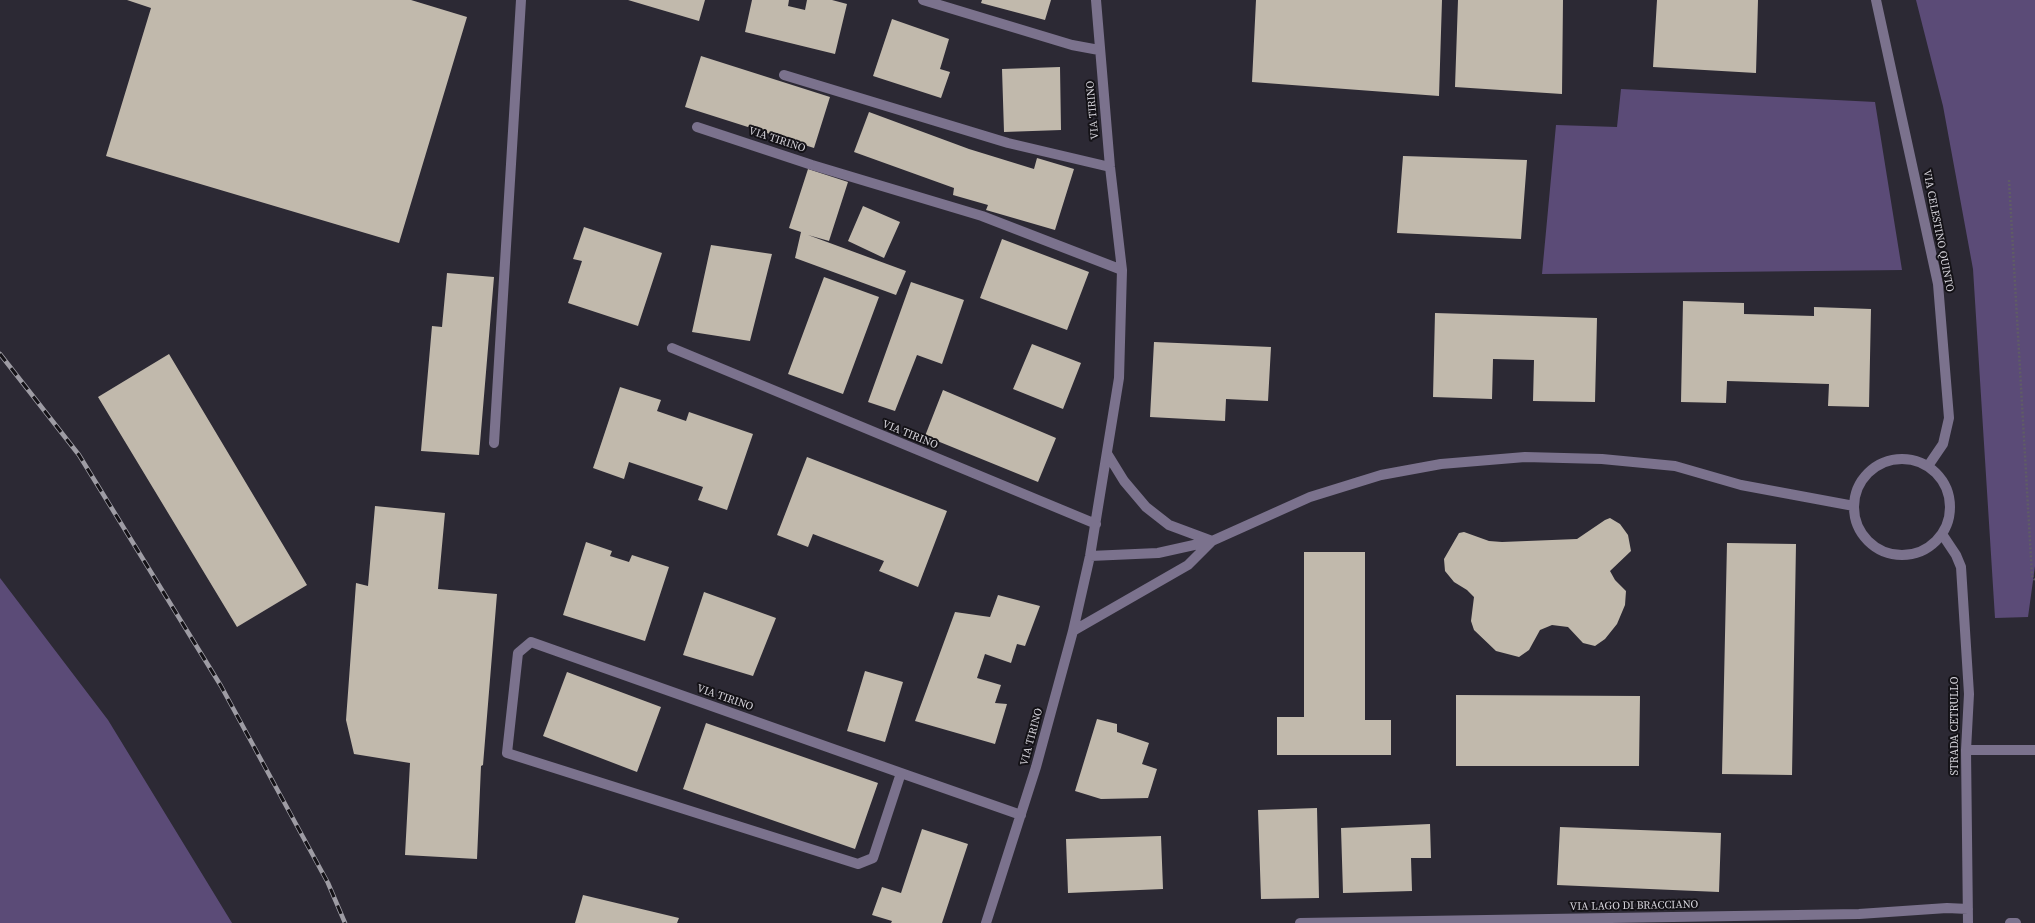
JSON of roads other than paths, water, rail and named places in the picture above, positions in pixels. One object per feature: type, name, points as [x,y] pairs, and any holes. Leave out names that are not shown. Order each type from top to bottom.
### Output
[{"type":"street","points":[[494,443],[521,0]]},
{"type":"street","points":[[923,0],[1072,45],[1100,50]]},
{"type":"street","name":"VIA TIRINO","points":[[986,923],[1036,767],[1073,631],[1096,524],[1119,378],[1122,270],[1110,167],[1096,0]]},
{"type":"street","name":"VIA CELESTINO QUINTO","points":[[1876,0],[1938,284],[1950,418],[1943,444],[1928,466]]},
{"type":"street","points":[[784,75],[1008,143],[1110,167]]},
{"type":"street","name":"VIA TIRINO","points":[[696,126],[812,165],[982,216],[1122,270]]},
{"type":"street","name":"VIA TIRINO","points":[[672,348],[1096,524]]},
{"type":"street","points":[[1108,455],[1124,481],[1146,507],[1169,525],[1212,541]]},
{"type":"street","points":[[1090,556],[1158,554],[1212,541],[1310,497],[1381,475],[1441,464],[1525,457],[1602,458],[1675,466],[1741,485],[1854,506]]},
{"type":"street","points":[[1906,458],[1928,466],[1936,472],[1948,491],[1950,513],[1942,534],[1927,548],[1917,553],[1907,555],[1886,552],[1866,539],[1855,518],[1854,506],[1860,484],[1866,475],[1874,467],[1890,460],[1906,458]]},
{"type":"street","name":"STRADA CETRULLO","points":[[1942,534],[1956,555],[1961,567],[1969,694],[1966,750],[1968,923]]},
{"type":"street","points":[[1073,631],[1188,566],[1212,541]]},
{"type":"street","name":"VIA TIRINO","points":[[901,773],[873,858],[858,864],[507,753],[518,653],[531,642],[1020,815]]},
{"type":"street","points":[[1966,750],[2035,750]]},
{"type":"street","name":"VIA LAGO DI BRACCIANO","points":[[1300,923],[1851,914],[1946,908],[1968,909]]},
{"type":"street","points":[[2010,923],[2016,923]]},
{"type":"railway","points":[[0,354],[79,455],[221,686],[328,883],[345,923]]}]
